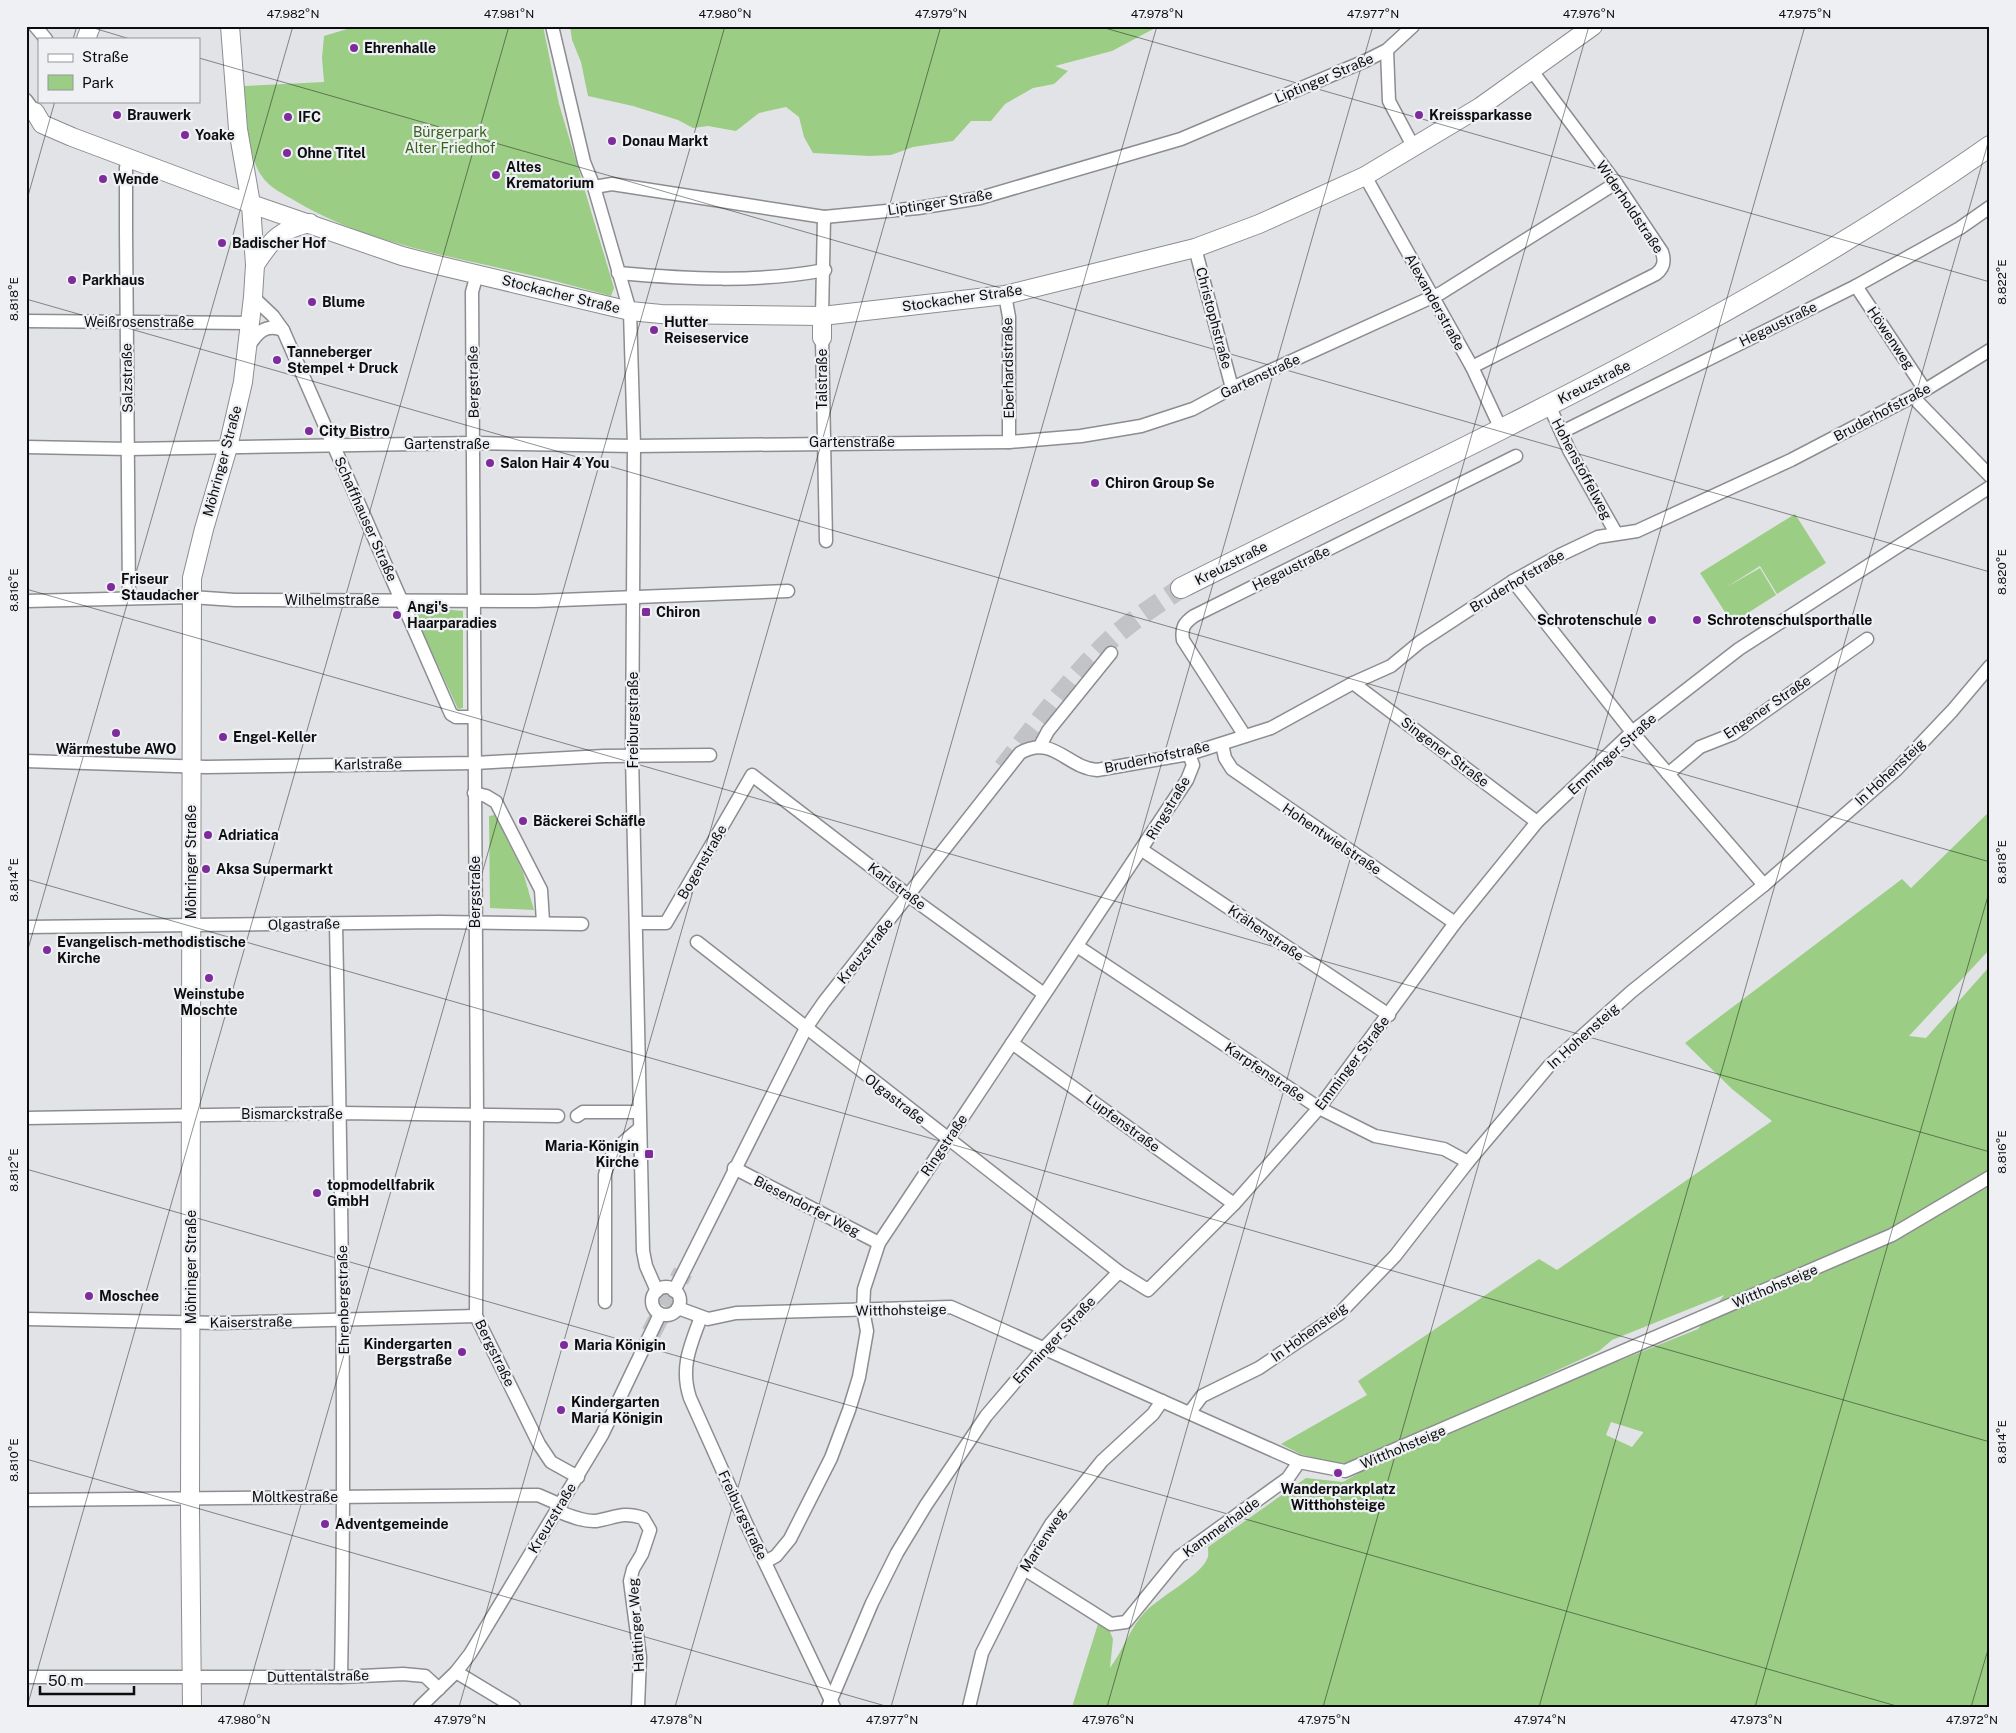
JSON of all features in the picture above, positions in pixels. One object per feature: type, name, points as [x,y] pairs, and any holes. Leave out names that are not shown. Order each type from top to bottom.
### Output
[{"type":"main road","name":"Kreuzstraße","points":[[1181,588],[1549,405],[1710,321],[1825,254],[1922,194],[1990,146]]},
{"type":"street","points":[[35,26],[45,38]]},
{"type":"street","points":[[86,38],[91,26]]},
{"type":"street","name":"Möhringer Straße","points":[[192,1707],[190,926],[192,578],[204,529],[228,448],[243,382],[251,322],[255,265],[251,204],[238,129],[230,26]]},
{"type":"street","points":[[552,26],[584,162],[594,187],[630,311]]},
{"type":"street","name":"Liptinger Straße","points":[[594,187],[612,184],[824,217],[900,210],[980,198],[1167,144],[1387,50],[1413,26]]},
{"type":"street","name":"Stockacher Straße","points":[[32,111],[42,124],[49,128],[251,204],[402,256],[630,311],[661,314],[822,316],[1005,295],[1195,248],[1259,224],[1365,176],[1480,107],[1593,26]]},
{"type":"street","points":[[1387,50],[1389,101],[1413,146]]},
{"type":"street","name":"Widerholdstraße","points":[[1472,367],[1661,270],[1664,258],[1662,252],[1616,183],[1532,71]]},
{"type":"street","name":"Salzstraße","points":[[128,158],[126,168],[126,321],[129,449],[129,598]]},
{"type":"street","name":"Alexanderstraße","points":[[1365,176],[1431,297],[1472,367],[1501,429]]},
{"type":"street","name":"Gartenstraße","points":[[26,447],[129,449],[474,443],[634,446],[823,442],[1009,442],[1081,436],[1141,426],[1193,409],[1232,388],[1431,297],[1616,183]]},
{"type":"street","name":"Hegaustraße","points":[[1562,432],[1856,286],[1960,228],[1990,207]]},
{"type":"street","name":"Talstraße","points":[[824,217],[825,270],[822,338],[826,541]]},
{"type":"street","points":[[255,265],[267,247],[283,231],[310,223]]},
{"type":"street","name":"Christophstraße","points":[[1195,248],[1232,388]]},
{"type":"street","points":[[618,273],[693,280],[800,275],[825,270]]},
{"type":"street","name":"Bergstraße","points":[[477,274],[472,292],[475,600],[476,1316],[539,1444],[551,1462],[578,1477]]},
{"type":"street","name":"Höwenweg","points":[[1856,286],[1926,390]]},
{"type":"street","name":"Eberhardstraße","points":[[1005,295],[1009,318],[1009,442]]},
{"type":"street","name":"Schaffhauser Straße","points":[[253,297],[274,316],[283,330],[451,714],[456,717],[475,717]]},
{"type":"street","name":"Freiburgstraße","points":[[630,311],[634,446],[632,756],[639,1130],[643,1251],[652,1284],[657,1291]]},
{"type":"street","name":"Weißrosenstraße","points":[[26,322],[251,322]]},
{"type":"street","points":[[248,347],[260,330],[272,327],[283,330]]},
{"type":"street","name":"Bruderhofstraße","points":[[1040,746],[1050,748],[1088,769],[1097,770],[1189,754],[1271,728],[1353,683],[1391,666],[1420,642],[1513,581],[1566,552],[1598,537],[1645,528],[1791,460],[1926,390],[1990,350]]},
{"type":"street","points":[[1913,397],[1990,476]]},
{"type":"street","name":"Hohenstoffelweg","points":[[1549,405],[1569,450],[1616,533]]},
{"type":"street","name":"Hegaustraße","points":[[1245,736],[1183,640],[1182,631],[1185,622],[1516,456]]},
{"type":"street","name":"Emminger Straße","points":[[831,1705],[872,1603],[897,1554],[926,1505],[986,1416],[1043,1349],[1120,1272],[1148,1290],[1234,1204],[1319,1108],[1455,923],[1537,822],[1632,732],[1739,649],[1990,487]]},
{"type":"street","points":[[1513,581],[1632,732],[1764,885]]},
{"type":"street","name":"Wilhelmstraße","points":[[26,600],[192,597],[233,600],[535,601],[788,591]]},
{"type":"street","name":"Engener Straße","points":[[1668,774],[1700,746],[1733,734],[1867,639]]},
{"type":"street","points":[[1040,746],[1048,731],[1110,654]]},
{"type":"street","name":"In Hohensteig","points":[[1190,1412],[1202,1396],[1259,1368],[1339,1314],[1395,1256],[1468,1162],[1549,1066],[1631,992],[1764,885],[1896,770],[1952,711],[1990,666]]},
{"type":"street","name":"Singener Straße","points":[[1353,683],[1537,822]]},
{"type":"street","name":"Hohentwielstraße","points":[[1222,744],[1224,758],[1232,770],[1455,923]]},
{"type":"street","name":"Kreuzstraße","points":[[674,1290],[806,1028],[824,1002],[1013,761],[1027,749],[1040,746]]},
{"type":"street","name":"Ringstraße","points":[[765,1562],[776,1556],[790,1539],[831,1458],[860,1377],[867,1331],[863,1310],[864,1289],[869,1268],[879,1243],[1187,780],[1192,765],[1189,754]]},
{"type":"street","name":"Karlstraße","points":[[26,761],[191,766],[475,763],[632,756],[710,755]]},
{"type":"street","name":"Karlstraße","points":[[752,774],[909,896],[1044,994]]},
{"type":"street","name":"Bogenstraße","points":[[636,923],[666,922],[752,774]]},
{"type":"street","points":[[474,793],[486,796],[496,802],[541,890],[543,922]]},
{"type":"street","name":"Krähenstraße","points":[[1142,850],[1389,1015]]},
{"type":"street","name":"Olgastraße","points":[[26,927],[475,922],[582,924]]},
{"type":"street","name":"Ehrenbergstraße","points":[[336,924],[344,1320],[345,1496],[342,1677]]},
{"type":"street","name":"Olgastraße","points":[[696,942],[1120,1272]]},
{"type":"street","name":"Karpfenstraße","points":[[1077,946],[1319,1108],[1376,1136],[1444,1149],[1468,1162]]},
{"type":"street","name":"Lupfenstraße","points":[[1012,1043],[1234,1204]]},
{"type":"street","points":[[577,1116],[583,1112],[639,1112]]},
{"type":"street","name":"Bismarckstraße","points":[[26,1118],[340,1113],[558,1116]]},
{"type":"street","points":[[605,1302],[605,1175],[607,1162],[614,1150],[639,1130]]},
{"type":"street","name":"Biesendorfer Weg","points":[[734,1168],[879,1243]]},
{"type":"street","name":"Witthohsteige","points":[[678,1308],[701,1317],[717,1319],[736,1313],[951,1308],[1190,1412],[1299,1462],[1345,1471],[1892,1235],[1990,1177]]},
{"type":"street","points":[[668,1288],[674,1290],[680,1301],[678,1308],[668,1315],[660,1314],[652,1303],[657,1291],[668,1288]]},
{"type":"street","name":"Kreuzstraße","points":[[420,1707],[456,1672],[470,1654],[602,1435],[660,1314]]},
{"type":"street","name":"Kaiserstraße","points":[[26,1319],[191,1322],[476,1316]]},
{"type":"street","name":"Freiburgstraße","points":[[701,1317],[685,1362],[685,1384],[831,1705]]},
{"type":"street","name":"Marienweg","points":[[970,1707],[982,1653],[1024,1569],[1051,1524],[1102,1461],[1153,1414],[1162,1401]]},
{"type":"street","name":"Kammerhalde","points":[[1024,1569],[1111,1624],[1126,1622],[1179,1557],[1288,1478],[1299,1462]]},
{"type":"street","name":"Moltkestraße","points":[[26,1500],[538,1495],[559,1508]]},
{"type":"street","name":"Hattinger Weg","points":[[559,1508],[580,1519],[595,1521],[620,1514],[634,1515],[643,1518],[650,1530],[645,1547],[633,1569],[630,1581],[640,1657],[638,1707]]},
{"type":"street","points":[[456,1672],[514,1707]]},
{"type":"street","name":"Duttentalstraße","points":[[26,1677],[342,1677],[417,1675],[425,1676],[439,1689]]},
{"type":"green space","name":"Bürgerpark Alter Friedhof","points":[[357,26],[543,26],[559,104],[614,288],[611,296],[381,239],[324,216],[272,187],[264,180],[256,166],[250,145],[244,86],[324,82],[322,58],[324,36]]},
{"type":"green space","points":[[570,26],[1159,26],[1112,51],[1055,66],[1068,71],[1054,84],[1033,88],[1005,104],[991,121],[971,121],[953,141],[913,147],[891,155],[869,156],[813,153],[804,137],[799,117],[786,107],[759,113],[736,131],[708,126],[693,128],[678,120],[633,106],[588,96],[581,62],[572,40]]},
{"type":"green space","points":[[1795,514],[1826,563],[1777,594],[1760,566],[1725,588],[1760,568],[1776,595],[1732,623],[1700,573]]},
{"type":"green space","points":[[431,608],[463,611],[463,708],[458,709],[416,618],[419,612]]},
{"type":"green space","points":[[1990,811],[1990,949],[1909,1036],[1926,1038],[1990,966],[1990,1707],[1072,1707],[1098,1624],[1108,1627],[1113,1639],[1110,1668],[1139,1619],[1151,1606],[1197,1572],[1208,1558],[1208,1547],[1306,1478],[1343,1482],[1359,1473],[1362,1457],[1339,1465],[1300,1454],[1281,1444],[1367,1395],[1358,1381],[1539,1259],[1557,1270],[1772,1121],[1732,1089],[1685,1043],[1902,879],[1911,888]],"holes":[[[1724,1295],[1698,1329],[1537,1394],[1532,1382],[1599,1351],[1612,1340]],[[1611,1422],[1643,1432],[1643,1433],[1632,1447],[1606,1435]]]},
{"type":"green space","points":[[495,815],[523,872],[534,910],[490,908],[489,816]]},
{"type":"tunnel","points":[[1003,768],[1064,690],[1091,659],[1132,622],[1181,588]]},
{"type":"tunnel","points":[[651,1333],[683,1272]]},
{"type":"place","name":"Ehrenhalle","points":[[354,48]]},
{"type":"place","name":"Brauwerk","points":[[117,115]]},
{"type":"place","name":"Kreissparkasse","points":[[1419,115]]},
{"type":"place","name":"IFC","points":[[288,117]]},
{"type":"place","name":"Yoake","points":[[185,135]]},
{"type":"place","name":"Donau Markt","points":[[612,141]]},
{"type":"place","name":"Ohne Titel","points":[[287,153]]},
{"type":"place","name":"Altes Krematorium","points":[[496,175]]},
{"type":"place","name":"Wende","points":[[103,179]]},
{"type":"place","name":"Badischer Hof","points":[[222,243]]},
{"type":"place","name":"Parkhaus","points":[[72,280]]},
{"type":"place","name":"Blume","points":[[312,302]]},
{"type":"place","name":"Hutter Reiseservice","points":[[654,330]]},
{"type":"place","name":"Tanneberger Stempel + Druck","points":[[277,360]]},
{"type":"place","name":"City Bistro","points":[[309,431]]},
{"type":"place","name":"Salon Hair 4 You","points":[[490,463]]},
{"type":"place","name":"Chiron Group Se","points":[[1095,483]]},
{"type":"place","name":"Friseur Staudacher","points":[[111,587]]},
{"type":"place","name":"Chiron","points":[[646,612]]},
{"type":"place","name":"Angi's Haarparadies","points":[[397,615]]},
{"type":"place","name":"Schrotenschule","points":[[1652,620]]},
{"type":"place","name":"Schrotenschulsporthalle","points":[[1697,620]]},
{"type":"place","name":"Wärmestube AWO","points":[[116,733]]},
{"type":"place","name":"Engel-Keller","points":[[223,737]]},
{"type":"place","name":"Bäckerei Schäfle","points":[[523,821]]},
{"type":"place","name":"Adriatica","points":[[208,835]]},
{"type":"place","name":"Aksa Supermarkt","points":[[206,869]]},
{"type":"place","name":"Evangelisch-methodistische Kirche","points":[[47,950]]},
{"type":"place","name":"Weinstube Moschte","points":[[209,978]]},
{"type":"place","name":"Maria-Königin Kirche","points":[[649,1154]]},
{"type":"place","name":"topmodellfabrik GmbH","points":[[317,1193]]},
{"type":"place","name":"Moschee","points":[[89,1296]]},
{"type":"place","name":"Maria Königin","points":[[564,1345]]},
{"type":"place","name":"Kindergarten Bergstraße","points":[[462,1352]]},
{"type":"place","name":"Kindergarten Maria Königin","points":[[561,1410]]},
{"type":"place","name":"Wanderparkplatz Witthohsteige","points":[[1338,1473]]},
{"type":"place","name":"Adventgemeinde","points":[[325,1524]]}]
